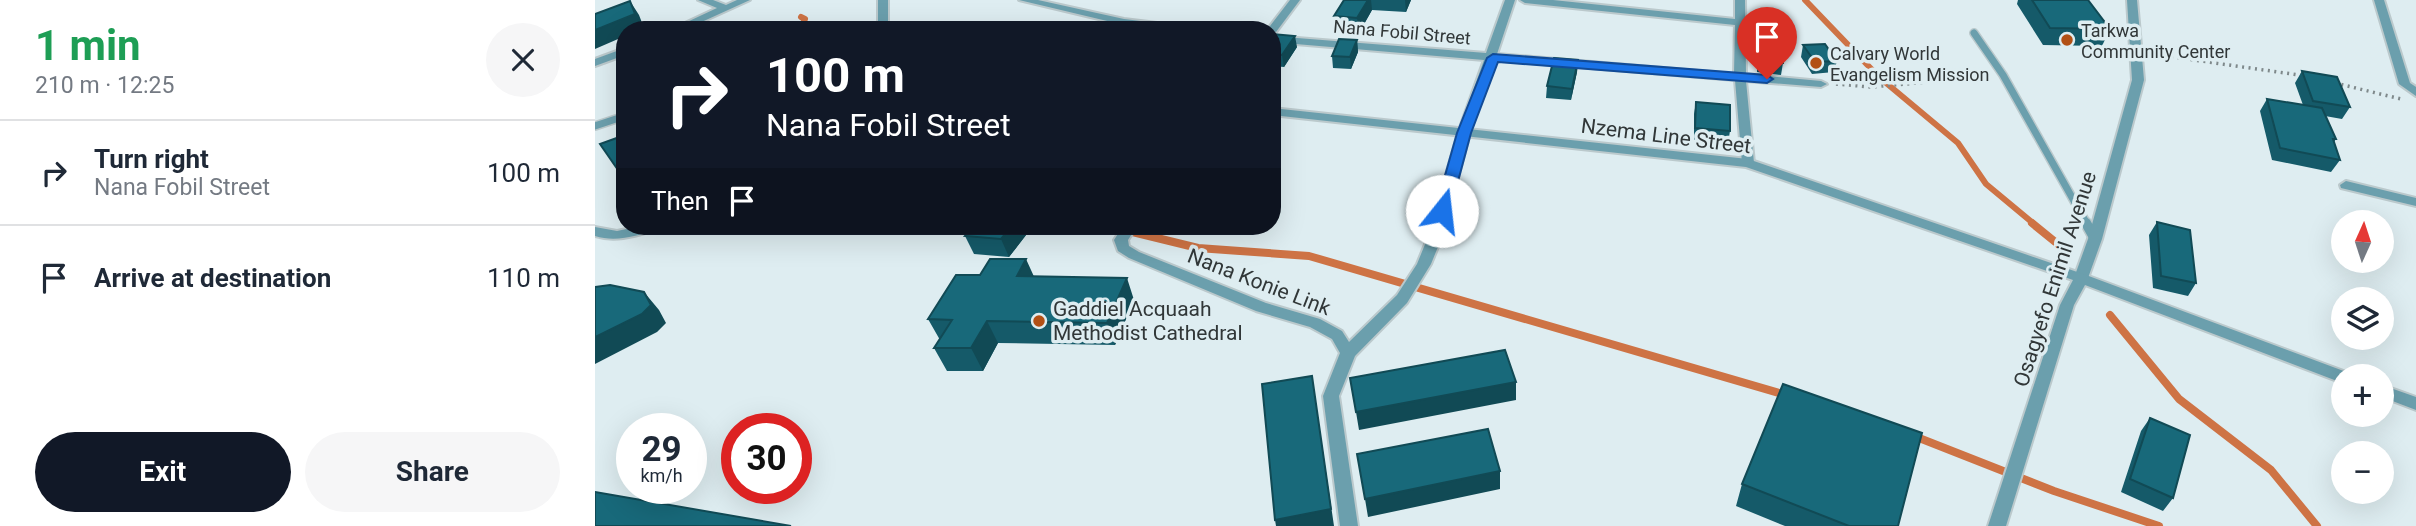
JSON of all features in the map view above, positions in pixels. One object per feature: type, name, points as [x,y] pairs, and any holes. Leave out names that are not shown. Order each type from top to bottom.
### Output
[{"type":"street","points":[[703,0],[726,8]]},
{"type":"street","points":[[696,21],[745,0]]},
{"type":"street","points":[[883,0],[883,21]]},
{"type":"street","points":[[1024,0],[1041,6],[1120,21]]},
{"type":"street","points":[[1041,6],[1051,0]]},
{"type":"street","points":[[1279,21],[1295,0]]},
{"type":"street","points":[[1349,526],[1331,396],[1348,353],[1402,299],[1424,264],[1435,237],[1464,133],[1493,58],[1510,0]]},
{"type":"street","points":[[1525,0],[1741,23]]},
{"type":"street","points":[[1740,0],[1740,77],[1748,163]]},
{"type":"street","name":"Osagyefo Enimil Avenue","points":[[1997,526],[2067,305],[2081,278],[2095,239],[2138,80],[2132,0]]},
{"type":"street","points":[[2379,0],[2405,84],[2416,93]]},
{"type":"street","name":"Nana Fobil Street","points":[[1281,40],[1821,84]]},
{"type":"street","points":[[595,63],[616,55]]},
{"type":"street","name":"Nzema Line Street","points":[[1281,112],[1748,163],[2081,278],[2331,372]]},
{"type":"street","points":[[2346,185],[2416,202]]},
{"type":"street","points":[[595,230],[601,234],[616,234]]},
{"type":"street","name":"Nana Konie Link","points":[[1125,235],[1122,240],[1123,248],[1134,255],[1261,307],[1315,323],[1337,335],[1348,353]]},
{"type":"street","points":[[2394,396],[2416,404]]},
{"type":"lane","points":[[1974,33],[2003,75],[2095,239]]},
{"type":"lane","points":[[595,126],[616,119]]},
{"type":"path","points":[[2136,51],[2219,65],[2279,69],[2319,79]]},
{"type":"path","points":[[1821,84],[1871,87],[2003,75]]},
{"type":"path","points":[[2333,83],[2403,99]]},
{"type":"building","points":[[1344,0],[1368,0],[1357,18],[1334,16]]},
{"type":"building","points":[[2032,0],[2088,0],[2110,29],[2050,28]]},
{"type":"building","points":[[630,1],[635,14],[595,30],[595,14]]},
{"type":"building","points":[[1759,22],[1782,24],[1783,63],[1759,61]]},
{"type":"building","points":[[1281,35],[1295,36],[1282,55]]},
{"type":"building","points":[[1339,39],[1357,40],[1350,57],[1332,56]]},
{"type":"building","points":[[1825,44],[1837,61],[1815,62],[1803,45]]},
{"type":"building","points":[[1554,58],[1578,60],[1572,89],[1547,86]]},
{"type":"building","points":[[2302,71],[2337,77],[2350,107],[2313,101]]},
{"type":"building","points":[[2267,99],[2322,108],[2336,139],[2333,139],[2340,160],[2280,148]]},
{"type":"building","points":[[1696,102],[1730,105],[1730,131],[1695,128]]},
{"type":"building","points":[[616,138],[616,167],[600,144]]},
{"type":"building","points":[[2157,222],[2190,230],[2196,283],[2161,276]]},
{"type":"building","points":[[966,235],[1004,235],[1001,239]]},
{"type":"building","points":[[990,259],[1026,259],[1017,276],[1127,278],[1107,323],[987,321],[971,348],[934,348],[952,320],[928,319],[956,275],[980,275]]},
{"type":"building","points":[[610,285],[644,292],[651,305],[642,314],[595,337],[595,287]]},
{"type":"building","points":[[1505,350],[1516,382],[1356,412],[1350,378]]},
{"type":"building","points":[[1312,376],[1331,509],[1275,520],[1262,384]]},
{"type":"building","points":[[1783,384],[1922,433],[1898,526],[1849,526],[1742,484]]},
{"type":"building","points":[[2150,418],[2190,435],[2173,498],[2130,479]]},
{"type":"building","points":[[1488,429],[1500,471],[1365,499],[1357,454]]},
{"type":"building","points":[[595,492],[616,496],[616,504],[664,504],[791,526],[595,526]]},
{"type":"waterway","points":[[1805,0],[1879,77],[1958,143],[1986,184],[2034,224]]},
{"type":"waterway","points":[[801,17],[804,21]]},
{"type":"waterway","points":[[2032,223],[2059,245]]},
{"type":"waterway","points":[[1145,235],[1198,248],[1309,256],[1786,395]]},
{"type":"waterway","points":[[2110,315],[2179,399],[2271,470],[2317,526]]},
{"type":"waterway","points":[[1914,436],[2054,491],[2159,526]]},
{"type":"place","name":"Tarkwa Community Center","points":[[2067,40]]},
{"type":"place","name":"Calvary World Evangelism Mission","points":[[1816,63]]},
{"type":"place","name":"Gaddiel Acquaah Methodist Cathedral","points":[[1039,321]]},
{"type":"route","points":[[1442,211],[1464,133],[1493,58],[1767,79]]}]
